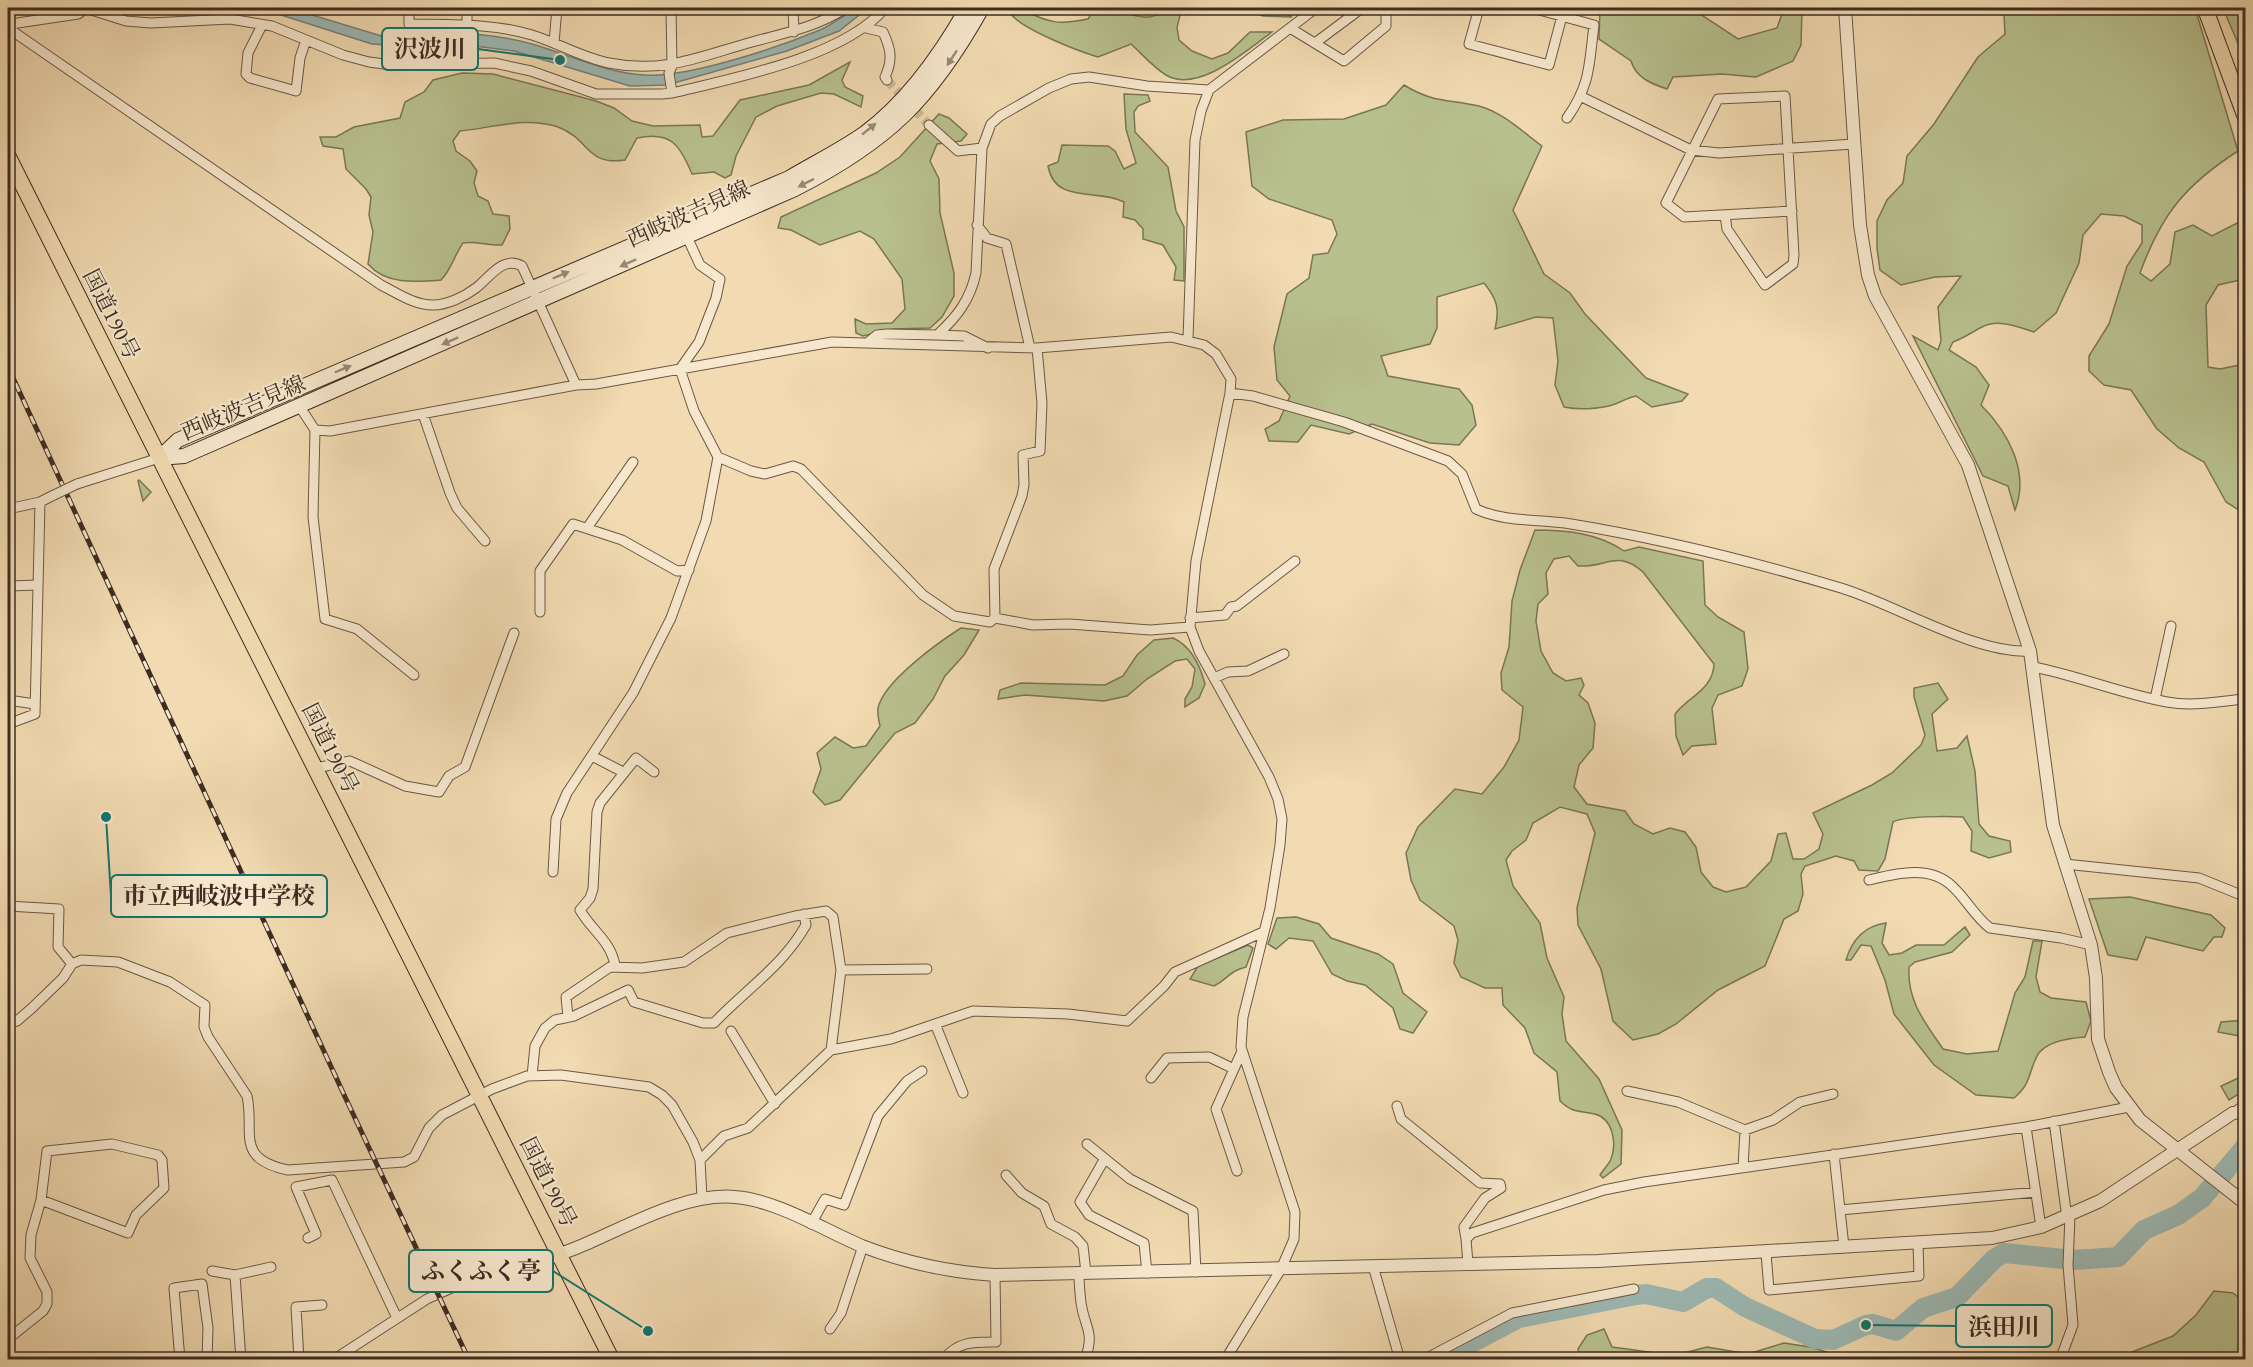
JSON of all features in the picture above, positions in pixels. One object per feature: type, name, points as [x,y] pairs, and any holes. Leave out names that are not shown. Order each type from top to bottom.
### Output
[{"type":"main road","name":"西岐波吉見線","points":[[159,458],[178,440],[789,178],[857,138],[889,112],[918,81],[967,8]]},
{"type":"main road","name":"西岐波吉見線","points":[[159,458],[184,456],[300,407],[795,189],[868,147],[902,119],[943,72],[982,8]]},
{"type":"main road","points":[[2205,8],[2246,119]]},
{"type":"main road","name":"国道190号","points":[[8,156],[612,1358]]},
{"type":"street","points":[[576,385],[524,268],[510,262],[502,265],[468,294],[443,304],[418,303],[381,285],[8,28],[11,24],[78,14],[85,8],[126,21],[151,23],[230,19],[283,29],[306,40],[369,62],[392,65],[494,63],[531,71],[596,93],[672,91],[774,66],[841,41],[866,28],[885,8]]},
{"type":"street","points":[[409,8],[409,24],[467,25],[516,31],[607,63],[670,69],[811,27],[846,8]]},
{"type":"street","points":[[467,8],[467,25]]},
{"type":"street","points":[[554,43],[557,8],[793,8],[794,32]]},
{"type":"street","points":[[671,8],[672,91]]},
{"type":"street","points":[[1188,339],[1196,140],[1201,111],[1209,90],[1316,8]]},
{"type":"street","points":[[1315,43],[1362,8]]},
{"type":"street","points":[[1290,27],[1344,61],[1386,26],[1386,8]]},
{"type":"street","points":[[1479,8],[1469,44],[1549,65],[1562,16]]},
{"type":"street","points":[[1532,8],[1593,25],[1588,76],[1582,97],[1567,118]]},
{"type":"street","points":[[1845,8],[1862,246],[1875,296],[1968,465],[2030,651],[2034,667],[2049,804],[2091,945],[2096,978],[2098,1039],[2109,1072],[2129,1107],[2176,1151],[2246,1204]]},
{"type":"street","points":[[262,25],[248,53],[246,74],[250,78],[296,91],[300,58],[306,40]]},
{"type":"street","points":[[866,28],[883,32],[890,48],[891,65],[885,77],[887,80]]},
{"type":"street","points":[[937,335],[958,314],[972,289],[982,148],[991,124],[1000,116],[1049,88],[1071,79],[1089,77],[1147,86],[1209,90]]},
{"type":"street","points":[[1725,215],[1727,230],[1765,285],[1793,264],[1792,211],[1785,96],[1718,99],[1666,203],[1684,217],[1792,211]]},
{"type":"street","points":[[1582,97],[1691,150],[1719,153],[1854,144]]},
{"type":"street","points":[[929,124],[958,151],[982,148]]},
{"type":"street","points":[[977,225],[987,238],[1006,244],[1033,348],[1042,403],[1040,451],[1023,455],[1022,496],[994,569],[995,618]]},
{"type":"street","points":[[680,369],[699,342],[716,298],[720,279],[700,265],[687,237]]},
{"type":"street","points":[[867,343],[877,335],[887,334],[964,336],[981,342],[988,348]]},
{"type":"street","points":[[315,430],[330,431],[576,385],[832,342],[1033,348],[1171,337],[1188,339],[1204,345],[1216,354],[1231,379],[1230,393],[1196,561],[1190,622],[1198,651],[1269,777],[1278,799],[1282,819],[1280,845],[1263,932],[1243,1017],[1242,1051],[1295,1212],[1294,1239],[1281,1269],[1225,1359]]},
{"type":"street","points":[[553,872],[556,819],[567,793],[651,660],[689,570],[706,521],[718,457],[694,411],[680,369]]},
{"type":"street","points":[[1230,393],[1253,396],[1344,422],[1448,461],[1462,474],[1476,509],[1490,516],[1565,523],[1737,558],[1844,589],[1983,645],[2011,652],[2030,651]]},
{"type":"street","points":[[300,407],[315,430],[314,517],[325,620],[357,629],[414,675]]},
{"type":"street","points":[[423,414],[457,508],[485,542]]},
{"type":"street","points":[[718,457],[751,471],[765,474],[793,466],[801,469],[923,595],[954,616],[990,622],[995,618],[1034,625],[1069,624],[1150,630],[1225,615],[1231,607],[1237,606],[1295,561]]},
{"type":"street","points":[[8,509],[40,502],[77,484],[159,458]]},
{"type":"street","points":[[587,528],[633,462]]},
{"type":"street","points":[[8,724],[35,714],[40,502]]},
{"type":"street","points":[[540,612],[540,571],[573,524],[622,540],[677,571],[689,570]]},
{"type":"street","points":[[8,586],[38,585]]},
{"type":"street","points":[[2155,699],[2172,626]]},
{"type":"street","points":[[316,768],[350,761],[405,786],[439,792],[449,776],[465,766],[514,633]]},
{"type":"street","points":[[1214,678],[1228,672],[1248,671],[1284,654]]},
{"type":"street","points":[[2034,667],[2066,673],[2155,699],[2196,705],[2246,699]]},
{"type":"street","points":[[8,700],[35,704]]},
{"type":"street","points":[[592,756],[623,772]]},
{"type":"street","points":[[615,965],[613,952],[605,939],[580,910],[590,898],[593,889],[600,802],[636,758],[654,772]]},
{"type":"street","points":[[2065,864],[2199,878],[2246,897]]},
{"type":"street","points":[[1869,880],[1905,872],[1932,876],[1953,886],[1981,922],[1990,928],[2061,938],[2091,945]]},
{"type":"street","points":[[8,906],[59,909],[58,947],[72,964]]},
{"type":"street","points":[[568,1017],[566,997],[615,965],[642,968],[684,962],[727,933],[804,914],[826,911],[833,917],[841,970],[831,1050]]},
{"type":"street","points":[[532,1076],[538,1037],[555,1020],[568,1017],[628,990],[634,1002],[703,1023],[714,1023],[736,999],[766,977],[791,949],[806,925],[804,914]]},
{"type":"street","points":[[700,1160],[724,1136],[748,1128],[831,1050],[891,1039],[936,1026],[959,1014],[980,1010],[1068,1014],[1127,1021],[1164,986],[1175,972],[1263,932]]},
{"type":"street","points":[[8,1024],[17,1021],[32,1008],[63,978],[72,964],[81,960],[118,962],[170,982],[202,1000],[205,1005],[204,1027],[208,1037],[247,1096],[249,1142],[259,1157],[279,1168],[307,1171],[359,1164],[404,1162],[414,1157],[434,1121],[480,1096],[532,1076],[561,1075],[649,1087],[672,1105],[693,1142],[700,1160],[702,1198]]},
{"type":"street","points":[[841,970],[927,969]]},
{"type":"street","points":[[936,1026],[963,1093]]},
{"type":"street","points":[[731,1031],[775,1104]]},
{"type":"street","points":[[1238,1171],[1216,1109],[1242,1051]]},
{"type":"street","points":[[1151,1078],[1167,1058],[1209,1057],[1233,1068]]},
{"type":"street","points":[[811,1224],[825,1199],[844,1205],[878,1116],[907,1081],[922,1071]]},
{"type":"street","points":[[1627,1091],[1678,1102],[1745,1131],[1773,1120],[1800,1102],[1833,1095]]},
{"type":"street","points":[[333,1359],[427,1299],[463,1283],[508,1272],[561,1254],[702,1198],[736,1197],[755,1200],[863,1246],[919,1265],[995,1275],[1468,1264],[1766,1252],[1918,1243],[1992,1238],[2041,1227],[2068,1217],[2100,1201],[2246,1104]]},
{"type":"street","points":[[1398,1106],[1401,1119],[1480,1183],[1500,1184],[1502,1188],[1485,1198],[1464,1227],[1468,1264]]},
{"type":"street","points":[[1466,1239],[1472,1233],[1488,1227],[1604,1190],[2026,1127],[2129,1107]]},
{"type":"street","points":[[2233,1113],[2246,1117]]},
{"type":"street","points":[[2054,1121],[2068,1217],[2068,1260],[2073,1325],[2060,1359]]},
{"type":"street","points":[[2026,1127],[2041,1227]]},
{"type":"street","points":[[1743,1168],[1745,1131]]},
{"type":"street","points":[[8,1339],[43,1311],[48,1304],[47,1292],[30,1258],[31,1235],[42,1200],[47,1151],[112,1144],[158,1155],[162,1160],[164,1188],[136,1215],[128,1233],[42,1200]]},
{"type":"street","points":[[1087,1144],[1130,1179],[1194,1211],[1196,1272]]},
{"type":"street","points":[[1834,1154],[1844,1247]]},
{"type":"street","points":[[1104,1160],[1080,1202],[1089,1215],[1144,1243],[1147,1273]]},
{"type":"street","points":[[1006,1175],[1022,1193],[1044,1206],[1055,1228],[1075,1237],[1083,1246],[1081,1305],[1090,1331],[1090,1345],[1085,1359]]},
{"type":"street","points":[[308,1238],[316,1234],[296,1187],[332,1180],[397,1318]]},
{"type":"street","points":[[1840,1210],[2036,1192]]},
{"type":"street","points":[[1766,1252],[1769,1290],[1919,1276],[1918,1243]]},
{"type":"street","points":[[830,1329],[841,1313],[863,1246]]},
{"type":"street","points":[[1373,1266],[1400,1359]]},
{"type":"street","points":[[212,1271],[234,1275],[271,1267]]},
{"type":"street","points":[[234,1275],[242,1359]]},
{"type":"street","points":[[943,1359],[954,1347],[966,1342],[996,1342],[995,1275]]},
{"type":"street","points":[[180,1359],[174,1288],[202,1284],[208,1328],[207,1359]]},
{"type":"street","points":[[1423,1359],[1512,1313],[1634,1289]]},
{"type":"street","points":[[299,1359],[296,1307],[322,1305]]},
{"type":"street","points":[[612,1358],[635,1359]]},
{"type":"green space","points":[[1095,8],[1126,8],[1129,14],[1148,17],[1157,15],[1163,8],[1182,8],[1177,27],[1179,40],[1192,51],[1212,59],[1228,53],[1250,32],[1272,32],[1222,67],[1193,79],[1179,79],[1161,72],[1131,44],[1098,57],[1037,32],[1010,13],[1023,10],[1054,22],[1069,22],[1088,19]]},
{"type":"green space","points":[[1243,8],[1275,8],[1292,17],[1263,16]]},
{"type":"green space","points":[[1600,8],[1697,8],[1700,14],[1738,39],[1777,28],[1784,8],[1802,8],[1801,45],[1793,61],[1756,77],[1722,74],[1673,77],[1667,89],[1645,80],[1633,67],[1631,61],[1599,39]]},
{"type":"green space","points":[[1996,8],[2195,8],[2238,151],[2203,176],[2177,203],[2157,234],[2140,273],[2151,281],[2170,264],[2175,232],[2193,225],[2212,236],[2245,219],[2245,279],[2218,285],[2206,305],[2208,367],[2220,369],[2245,364],[2245,514],[2226,502],[2204,462],[2179,448],[2157,429],[2131,390],[2104,385],[2089,371],[2089,356],[2109,324],[2127,266],[2142,243],[2142,225],[2124,216],[2101,214],[2083,235],[2079,263],[2056,313],[2034,332],[2008,324],[1988,324],[1953,342],[1949,350],[1976,367],[1989,385],[1981,405],[2000,427],[2014,453],[2020,481],[2015,510],[2008,486],[1983,476],[1913,336],[1938,350],[1941,341],[1938,307],[1961,276],[1935,277],[1901,285],[1880,270],[1877,221],[1887,200],[1903,183],[1907,156],[1934,124],[1978,57],[2005,34],[2004,14]]},
{"type":"green space","points":[[2223,8],[2245,8],[2245,60]]},
{"type":"green space","points":[[850,62],[842,80],[845,87],[863,96],[861,107],[834,94],[821,93],[777,106],[756,117],[736,156],[731,175],[725,178],[714,172],[692,174],[683,155],[673,142],[658,137],[637,138],[625,160],[612,161],[595,155],[568,132],[546,124],[521,123],[460,131],[453,141],[456,151],[470,161],[477,171],[474,183],[478,196],[488,201],[493,214],[509,216],[510,229],[502,245],[463,243],[441,280],[392,279],[375,271],[368,264],[373,232],[369,215],[371,197],[346,169],[343,149],[323,146],[320,137],[336,137],[354,127],[400,118],[405,102],[424,92],[433,80],[462,73],[493,74],[596,101],[614,108],[632,121],[653,126],[700,125],[702,137],[713,136],[740,100],[809,85]]},
{"type":"green space","points":[[1404,85],[1432,98],[1488,109],[1512,123],[1542,146],[1513,210],[1544,274],[1570,293],[1585,314],[1646,378],[1688,394],[1682,401],[1652,407],[1636,396],[1603,407],[1580,409],[1564,407],[1555,385],[1558,361],[1553,318],[1536,317],[1495,329],[1496,305],[1484,283],[1437,297],[1437,328],[1430,344],[1381,356],[1388,376],[1459,389],[1472,405],[1476,425],[1459,445],[1430,443],[1372,424],[1349,434],[1311,425],[1298,442],[1269,441],[1265,429],[1279,421],[1290,396],[1277,380],[1274,347],[1287,294],[1309,278],[1313,255],[1328,253],[1337,234],[1332,220],[1269,199],[1252,186],[1246,132],[1283,120],[1344,119],[1386,105]]},
{"type":"green space","points":[[1124,94],[1148,95],[1150,101],[1138,106],[1134,112],[1135,132],[1168,167],[1176,211],[1184,227],[1184,281],[1174,280],[1176,267],[1163,245],[1143,239],[1143,229],[1135,220],[1123,217],[1124,202],[1114,198],[1068,191],[1052,178],[1048,166],[1058,162],[1062,145],[1108,146],[1115,151],[1124,169],[1136,163],[1126,129]]},
{"type":"green space","points":[[939,114],[949,118],[967,134],[961,141],[937,144],[930,161],[939,179],[940,213],[954,273],[954,296],[942,317],[930,328],[892,329],[863,336],[856,333],[855,319],[866,324],[892,323],[905,309],[902,279],[874,239],[860,231],[820,245],[791,230],[778,228],[781,217],[876,173],[900,157]]},
{"type":"green space","points":[[138,481],[151,492],[143,501]]},
{"type":"green space","points":[[1535,530],[1593,536],[1624,551],[1639,547],[1703,561],[1705,605],[1718,617],[1744,632],[1748,669],[1742,686],[1718,695],[1712,708],[1716,744],[1692,746],[1683,755],[1676,736],[1675,714],[1705,686],[1713,673],[1714,664],[1643,572],[1626,562],[1612,561],[1578,566],[1569,556],[1554,559],[1546,573],[1548,594],[1538,604],[1536,621],[1541,651],[1553,673],[1566,681],[1581,678],[1584,685],[1579,695],[1588,703],[1595,723],[1593,748],[1579,765],[1574,787],[1587,804],[1625,811],[1634,824],[1653,834],[1670,828],[1685,832],[1696,847],[1701,872],[1713,887],[1726,892],[1746,887],[1771,861],[1778,834],[1786,833],[1793,859],[1804,859],[1819,849],[1823,834],[1813,813],[1892,773],[1921,745],[1925,735],[1914,697],[1914,688],[1938,683],[1948,699],[1932,714],[1937,751],[1957,748],[1967,736],[1975,771],[1979,824],[1989,836],[2010,841],[2011,852],[1989,858],[1971,851],[1972,831],[1963,817],[1907,819],[1893,822],[1885,859],[1878,871],[1859,870],[1854,861],[1836,856],[1805,866],[1801,874],[1803,894],[1798,911],[1784,919],[1765,966],[1718,990],[1676,1024],[1658,1034],[1633,1040],[1613,1021],[1601,969],[1578,925],[1577,908],[1595,833],[1587,814],[1560,807],[1533,823],[1526,840],[1512,851],[1506,860],[1513,886],[1540,923],[1547,958],[1564,997],[1562,1014],[1566,1041],[1599,1079],[1622,1130],[1621,1164],[1603,1178],[1600,1175],[1610,1161],[1614,1146],[1610,1126],[1595,1114],[1573,1110],[1560,1101],[1557,1072],[1534,1053],[1525,1028],[1503,1005],[1502,988],[1485,988],[1461,977],[1454,963],[1458,940],[1454,926],[1420,900],[1411,880],[1406,853],[1418,827],[1455,789],[1482,794],[1504,767],[1519,740],[1523,707],[1502,690],[1501,673],[1509,647],[1512,601],[1520,570]]},
{"type":"green space","points":[[961,628],[979,630],[964,655],[945,676],[933,699],[915,723],[895,733],[840,800],[825,805],[813,792],[821,769],[817,753],[835,737],[853,748],[866,746],[880,726],[878,708],[890,686],[914,663]]},
{"type":"green space","points":[[1173,638],[1190,651],[1205,684],[1199,698],[1185,707],[1185,699],[1192,687],[1195,669],[1187,659],[1175,661],[1147,679],[1127,696],[1104,701],[1025,695],[998,699],[1000,690],[1021,683],[1105,685],[1123,676],[1137,655],[1154,640]]},
{"type":"green space","points":[[2130,897],[2211,915],[2225,928],[2222,937],[2214,937],[2203,951],[2146,937],[2137,960],[2108,955],[2089,899]]},
{"type":"green space","points":[[1296,917],[1319,924],[1331,938],[1378,954],[1393,964],[1403,993],[1427,1012],[1413,1033],[1400,1029],[1393,1008],[1365,985],[1347,981],[1332,974],[1313,941],[1289,938],[1276,949],[1268,944],[1277,918]]},
{"type":"green space","points":[[1886,923],[1882,943],[1889,955],[1902,953],[1916,945],[1944,945],[1965,927],[1970,935],[1952,952],[1915,962],[1909,967],[1914,1001],[1923,1020],[1943,1049],[1967,1054],[1998,1051],[2015,993],[2025,977],[2033,941],[2042,941],[2036,977],[2040,992],[2051,998],[2086,1002],[2091,1021],[2085,1037],[2058,1041],[2041,1051],[2026,1083],[2014,1098],[1976,1095],[1934,1065],[1894,1014],[1885,980],[1871,946],[1861,945],[1851,960],[1846,960],[1855,940],[1860,935],[1871,927]]},
{"type":"green space","points":[[1248,945],[1253,948],[1246,967],[1214,986],[1190,979],[1198,966]]},
{"type":"green space","points":[[2245,1020],[2245,1037],[2218,1032],[2221,1022]]},
{"type":"green space","points":[[2245,1075],[2245,1090],[2229,1100],[2221,1086]]},
{"type":"green space","points":[[2214,1291],[2233,1293],[2245,1303],[2245,1359],[2114,1359],[2173,1336],[2196,1315]]},
{"type":"green space","points":[[1604,1329],[1612,1347],[1656,1353],[1684,1353],[1707,1347],[1748,1354],[1784,1343],[1810,1347],[1850,1359],[1580,1359],[1578,1349],[1587,1335]]},
{"type":"water","points":[[113,8],[289,8],[388,38],[401,34],[424,33],[465,33],[492,36],[532,44],[616,71],[630,74],[663,75],[708,67],[758,52],[826,27],[849,13],[868,8],[839,31],[787,51],[667,85],[630,86],[514,51],[451,43],[401,46],[372,44],[278,14],[205,10],[156,13]]},
{"type":"waterway","points":[[1439,1360],[1519,1318],[1646,1294],[1683,1302],[1707,1288],[1716,1288],[1745,1307],[1815,1339],[1833,1340],[1873,1324],[1896,1331],[1923,1308],[1957,1297],[1994,1259],[2004,1253],[2073,1260],[2118,1257],[2144,1230],[2178,1215],[2202,1198],[2246,1146]]},
{"type":"tunnel","points":[[887,80],[929,125]]},
{"type":"railway","points":[[8,367],[469,1360]]},
{"type":"place","name":"沢波川","points":[[560,60]]},
{"type":"place","name":"市立西岐波中学校","points":[[106,817]]},
{"type":"place","name":"浜田川","points":[[1866,1325]]},
{"type":"place","name":"ふくふく亭","points":[[648,1331]]}]
